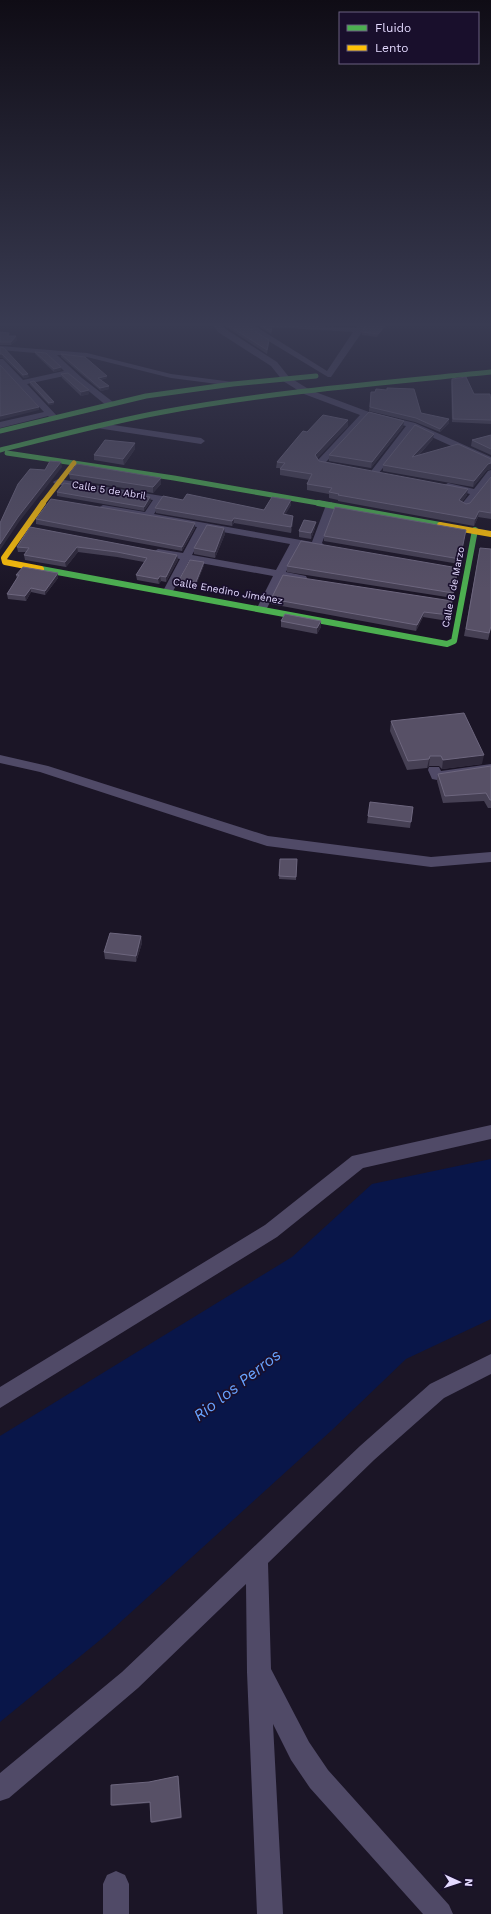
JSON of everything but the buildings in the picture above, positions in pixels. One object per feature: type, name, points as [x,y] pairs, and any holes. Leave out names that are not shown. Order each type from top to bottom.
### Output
[{"type":"street","points":[[49,411],[53,415]]},
{"type":"street","points":[[0,425],[72,411]]},
{"type":"street","points":[[0,451],[142,416],[174,411]]},
{"type":"street","points":[[359,411],[412,425],[491,460]]},
{"type":"street","points":[[352,469],[323,464],[321,462],[366,414]]},
{"type":"street","points":[[0,431],[53,415]]},
{"type":"street","points":[[375,472],[412,425]]},
{"type":"street","points":[[100,426],[201,441]]},
{"type":"street","points":[[0,451],[331,505],[491,534]]},
{"type":"street","points":[[26,526],[50,500],[58,482],[74,463]]},
{"type":"street","points":[[465,506],[491,473]]},
{"type":"street","name":"Calle 5 de Abril","points":[[58,482],[159,498],[148,515]]},
{"type":"street","points":[[437,484],[476,492]]},
{"type":"street","points":[[316,545],[331,505]]},
{"type":"street","points":[[93,507],[148,515],[331,548]]},
{"type":"street","points":[[168,591],[187,558],[203,525]]},
{"type":"street","points":[[26,526],[41,529]]},
{"type":"street","name":"Calle Enedino Jiménez","points":[[26,526],[4,558],[5,562],[262,608],[447,644]]},
{"type":"street","name":"Calle 8 de Marzo","points":[[447,644],[454,641],[457,603],[463,570],[475,530]]},
{"type":"street","points":[[262,608],[296,542]]},
{"type":"street","points":[[149,551],[309,580]]},
{"type":"street","points":[[0,760],[43,769],[266,842],[431,862],[491,857]]},
{"type":"street","points":[[434,770],[436,776],[491,768]]},
{"type":"street","points":[[0,1398],[271,1231],[358,1161],[491,1132]]},
{"type":"street","points":[[0,1789],[130,1680],[256,1561],[367,1453],[437,1391],[491,1364]]},
{"type":"street","points":[[256,1561],[259,1672],[270,1914]]},
{"type":"street","points":[[259,1672],[300,1751],[319,1779],[440,1914]]},
{"type":"street","points":[[116,1884],[116,1914]]},
{"type":"water","name":"Rio los Perros","points":[[491,1159],[491,1319],[406,1359],[332,1430],[105,1636],[0,1722],[0,1436],[292,1257],[372,1184]]},
{"type":"traffic: fast","points":[[0,431],[82,411]]},
{"type":"traffic: fast","points":[[0,450],[93,427],[167,411]]},
{"type":"traffic: fast","points":[[7,453],[174,478],[440,525]]},
{"type":"traffic: fast","points":[[41,569],[447,644],[454,641],[475,530]]},
{"type":"traffic: slow","points":[[41,569],[5,562],[4,558],[25,526],[74,463]]},
{"type":"traffic: slow","points":[[440,525],[491,534]]}]
